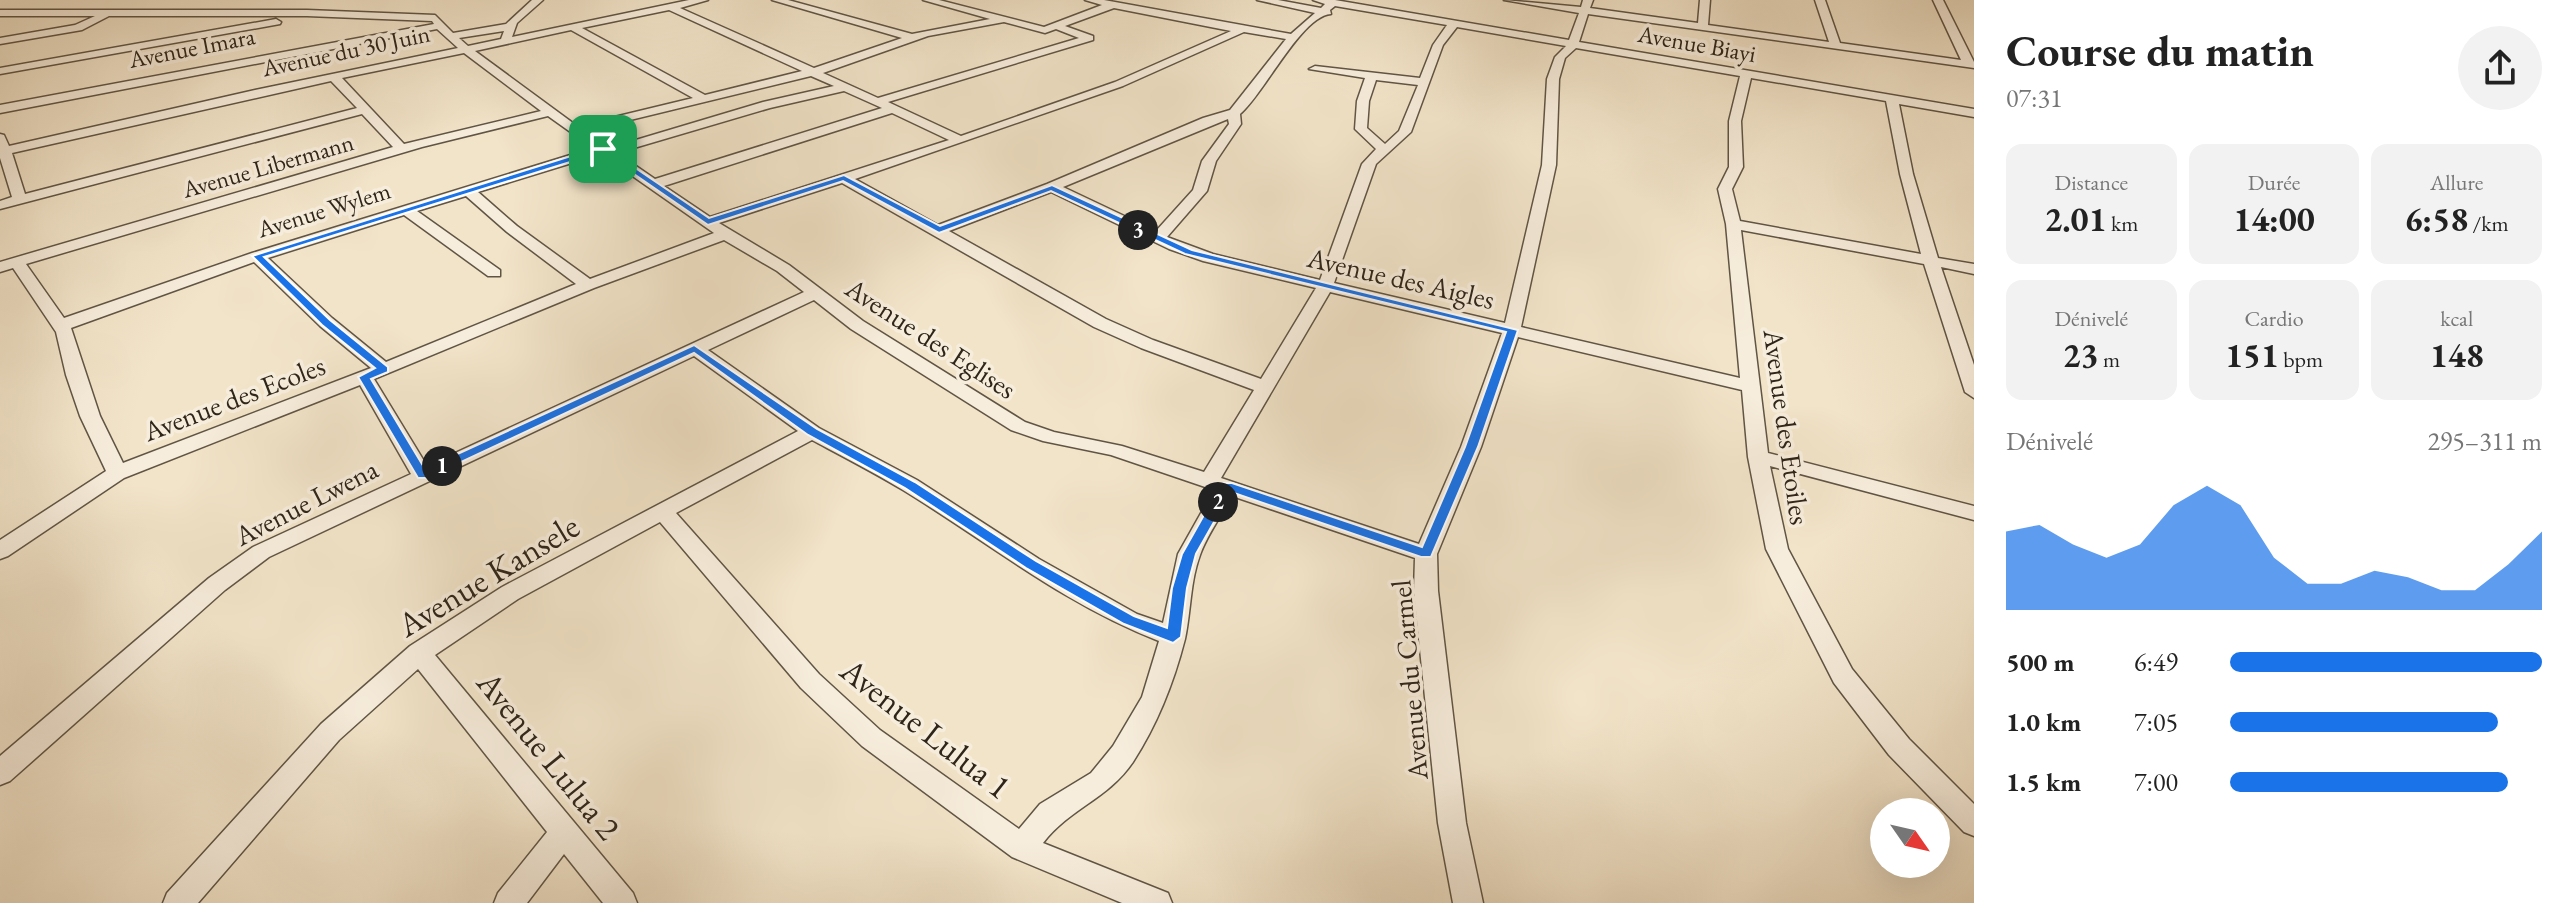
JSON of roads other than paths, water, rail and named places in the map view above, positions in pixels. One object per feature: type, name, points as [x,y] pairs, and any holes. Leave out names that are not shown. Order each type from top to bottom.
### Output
[{"type":"street","points":[[73,14],[104,0]]},
{"type":"street","points":[[451,36],[508,27],[538,0]]},
{"type":"street","name":"Avenue du 30 Juin","points":[[2,147],[703,0]]},
{"type":"street","points":[[777,0],[913,38]]},
{"type":"street","points":[[928,0],[1043,29],[1113,5]]},
{"type":"street","points":[[1090,0],[1241,30],[1293,37]]},
{"type":"street","name":"Avenue Biayi","points":[[1262,0],[1323,4],[1448,29],[1573,45],[1974,113]]},
{"type":"street","points":[[1509,0],[1971,65]]},
{"type":"street","name":"Avenue du Carmel","points":[[1468,903],[1452,823],[1427,606],[1426,554],[1471,447],[1512,330],[1549,165],[1553,79],[1560,57],[1573,45],[1588,0]]},
{"type":"street","points":[[1703,27],[1705,0]]},
{"type":"street","points":[[1820,0],[1835,45]]},
{"type":"street","points":[[1938,0],[1971,65]]},
{"type":"street","points":[[939,230],[1052,187],[1207,121],[1234,113],[1323,4]]},
{"type":"street","points":[[671,7],[960,140]]},
{"type":"street","points":[[0,41],[78,28],[108,13]]},
{"type":"street","points":[[4,14],[307,13],[420,16],[435,18],[439,26]]},
{"type":"street","points":[[0,71],[264,24],[307,13]]},
{"type":"street","points":[[575,130],[813,72],[913,38],[1006,19]]},
{"type":"street","name":"Avenue des Eglises","points":[[439,26],[550,112],[725,234],[783,268],[875,337],[1018,426],[1050,437],[1115,450],[1426,554]]},
{"type":"street","name":"Avenue Imara","points":[[0,109],[439,26]]},
{"type":"street","points":[[877,102],[1089,38],[1056,26]]},
{"type":"street","points":[[506,40],[508,27]]},
{"type":"street","points":[[572,27],[704,99]]},
{"type":"street","points":[[1022,848],[1050,813],[1101,781],[1123,754],[1154,698],[1173,637],[1180,588],[1189,554],[1218,483],[1267,388],[1325,287],[1369,164],[1404,133],[1421,100],[1425,82],[1448,29]]},
{"type":"street","points":[[708,222],[960,140],[1119,84],[1241,30]]},
{"type":"street","points":[[1315,69],[1425,82]]},
{"type":"street","name":"Avenue des Etoiles","points":[[1746,74],[1735,121],[1736,167],[1725,189],[1733,224],[1758,457],[1777,549],[1843,676],[1899,747],[1974,823]]},
{"type":"street","points":[[333,76],[402,149]]},
{"type":"street","points":[[1371,76],[1363,101],[1361,129],[1383,149]]},
{"type":"street","name":"Avenue Wylem","points":[[62,325],[257,256],[467,190],[767,105],[845,87]]},
{"type":"street","points":[[1892,99],[1897,135],[1930,260],[1974,392]]},
{"type":"street","points":[[655,184],[892,109]]},
{"type":"street","points":[[0,205],[363,110]]},
{"type":"street","name":"Avenue Libermann","points":[[8,265],[402,149],[550,112]]},
{"type":"street","points":[[1157,239],[1200,191],[1209,161],[1235,124],[1234,113]]},
{"type":"street","points":[[2,147],[20,199]]},
{"type":"street","points":[[844,178],[1100,323],[1147,344],[1267,388]]},
{"type":"street","name":"Avenue des Aigles","points":[[1052,187],[1157,239],[1208,258],[1749,386]]},
{"type":"street","points":[[467,190],[512,229],[588,285]]},
{"type":"street","points":[[406,210],[494,273]]},
{"type":"street","points":[[1733,224],[1974,269]]},
{"type":"street","name":"Avenue des Ecoles","points":[[0,551],[117,473],[364,377],[588,285],[725,234]]},
{"type":"street","points":[[257,256],[326,322],[384,369]]},
{"type":"street","points":[[8,265],[62,325],[90,416],[117,473]]},
{"type":"street","name":"Avenue Lwena","points":[[0,773],[239,567],[281,542],[815,293]]},
{"type":"street","points":[[694,348],[812,432],[910,485],[1031,565],[1129,620],[1173,637]]},
{"type":"street","points":[[364,377],[422,475]]},
{"type":"street","name":"Avenue Kansele","points":[[178,903],[330,732],[419,653],[510,593],[812,432]]},
{"type":"street","points":[[1758,457],[1974,513]]},
{"type":"street","name":"Avenue Lulua 1","points":[[664,513],[820,691],[871,738],[1022,848],[1157,903]]},
{"type":"street","name":"Avenue Lulua 2","points":[[419,653],[622,903]]},
{"type":"street","points":[[509,903],[565,831]]}]
